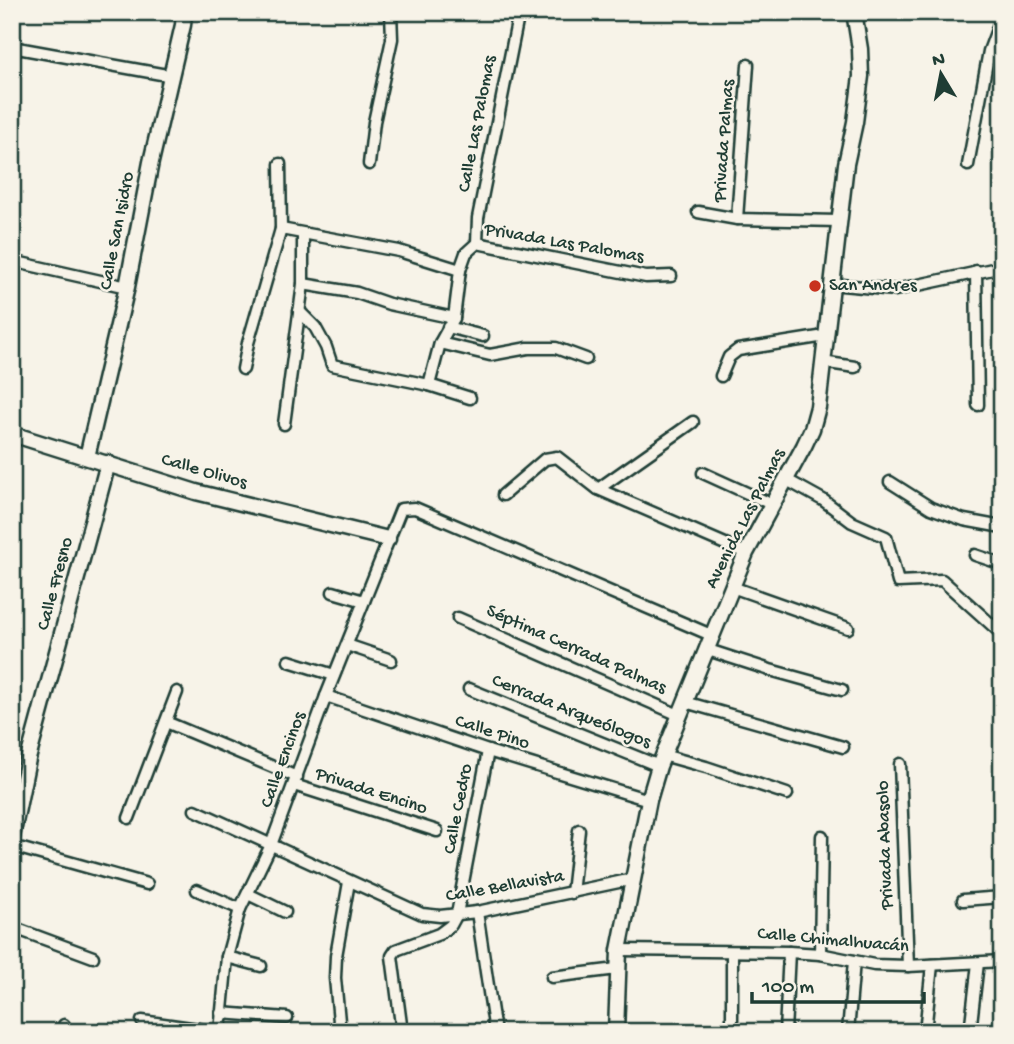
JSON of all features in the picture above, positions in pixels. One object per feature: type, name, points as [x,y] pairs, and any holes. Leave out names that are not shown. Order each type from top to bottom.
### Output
[{"type":"street","name":"Calle San Isidro","points":[[87,457],[127,287],[184,12]]},
{"type":"street","points":[[369,164],[374,122],[392,39],[391,12]]},
{"type":"street","name":"Calle Las Palomas","points":[[477,243],[478,218],[519,12]]},
{"type":"street","name":"Avenida Las Palmas","points":[[616,1032],[619,950],[649,800],[661,761],[746,553],[812,429],[860,76],[860,49],[854,12]]},
{"type":"street","points":[[968,166],[989,51],[1002,16]]},
{"type":"street","points":[[12,47],[172,76]]},
{"type":"street","name":"Privada Palmas","points":[[737,219],[747,65]]},
{"type":"street","points":[[243,369],[281,229],[280,164]]},
{"type":"street","name":"Privada Palmas","points":[[698,212],[737,219],[839,221]]},
{"type":"street","points":[[281,229],[399,251],[460,270],[451,322],[440,343],[429,384]]},
{"type":"street","points":[[284,424],[303,284],[303,234]]},
{"type":"street","name":"Privada Las Palomas","points":[[460,270],[466,253],[477,243],[646,277],[671,276]]},
{"type":"street","points":[[12,261],[127,287]]},
{"type":"street","points":[[831,284],[895,290],[1002,267]]},
{"type":"street","points":[[976,271],[978,405]]},
{"type":"street","points":[[303,284],[357,293],[451,322],[484,336]]},
{"type":"street","points":[[299,311],[315,327],[326,346],[332,365],[429,384],[470,398]]},
{"type":"street","points":[[721,376],[729,357],[738,350],[825,336]]},
{"type":"street","points":[[440,343],[490,355],[528,348],[556,348],[586,359]]},
{"type":"street","points":[[822,362],[855,368]]},
{"type":"street","points":[[598,489],[693,422]]},
{"type":"street","name":"Calle Olivos","points":[[12,434],[196,492],[388,539]]},
{"type":"street","points":[[503,495],[545,459],[553,456],[561,459],[598,489],[746,553]]},
{"type":"street","name":"Calle Fresno","points":[[12,836],[28,759],[107,463]]},
{"type":"street","points":[[703,473],[771,504]]},
{"type":"street","points":[[785,479],[823,500],[852,522],[886,537],[898,582],[942,580],[1002,634]]},
{"type":"street","points":[[890,482],[932,508],[964,520],[1002,527]]},
{"type":"street","name":"Calle Encinos","points":[[220,1032],[227,957],[240,909],[271,845],[398,513],[405,507],[415,508],[708,642]]},
{"type":"street","points":[[975,555],[1002,564]]},
{"type":"street","points":[[732,587],[848,628]]},
{"type":"street","points":[[332,592],[364,601]]},
{"type":"street","name":"Séptima Cerrada Palmas","points":[[458,618],[682,708],[844,747]]},
{"type":"street","points":[[708,642],[769,670],[842,690]]},
{"type":"street","points":[[347,646],[391,660]]},
{"type":"street","points":[[289,661],[334,675]]},
{"type":"street","name":"Cerrada Arqueólogos","points":[[469,689],[661,761],[706,767],[787,794]]},
{"type":"street","points":[[129,818],[177,692]]},
{"type":"street","name":"Calle Pino","points":[[326,696],[488,751],[649,800]]},
{"type":"street","name":"Privada Encino","points":[[166,722],[295,781],[437,831]]},
{"type":"street","name":"Calle Cedro","points":[[457,914],[488,751]]},
{"type":"street","name":"Privada Abasolo","points":[[900,764],[908,966]]},
{"type":"street","points":[[195,810],[271,845]]},
{"type":"street","points":[[572,893],[579,830]]},
{"type":"street","points":[[820,954],[822,836]]},
{"type":"street","name":"Calle Bellavista","points":[[271,845],[422,914],[477,912],[633,879]]},
{"type":"street","points":[[12,846],[147,884]]},
{"type":"street","points":[[340,1032],[335,978],[336,956],[349,882]]},
{"type":"street","points":[[197,890],[240,909]]},
{"type":"street","points":[[248,894],[285,912]]},
{"type":"street","points":[[964,900],[1002,897]]},
{"type":"street","points":[[477,912],[495,1032]]},
{"type":"street","points":[[402,1032],[392,960],[394,952],[445,930],[457,914]]},
{"type":"street","points":[[12,927],[93,957]]},
{"type":"street","name":"Calle Chimalhuacán","points":[[619,950],[789,952],[820,954],[874,965],[908,966],[1002,961]]},
{"type":"street","points":[[732,952],[732,1032]]},
{"type":"street","points":[[785,1032],[789,952]]},
{"type":"street","points":[[227,957],[261,966]]},
{"type":"street","points":[[848,1032],[854,961]]},
{"type":"street","points":[[970,1032],[978,962]]},
{"type":"street","points":[[925,1032],[932,965]]},
{"type":"street","points":[[552,977],[618,969]]},
{"type":"street","points":[[221,1013],[287,1018]]},
{"type":"street","points":[[142,1021],[220,1032]]},
{"type":"place","name":"San Andres","points":[[815,286]]}]
